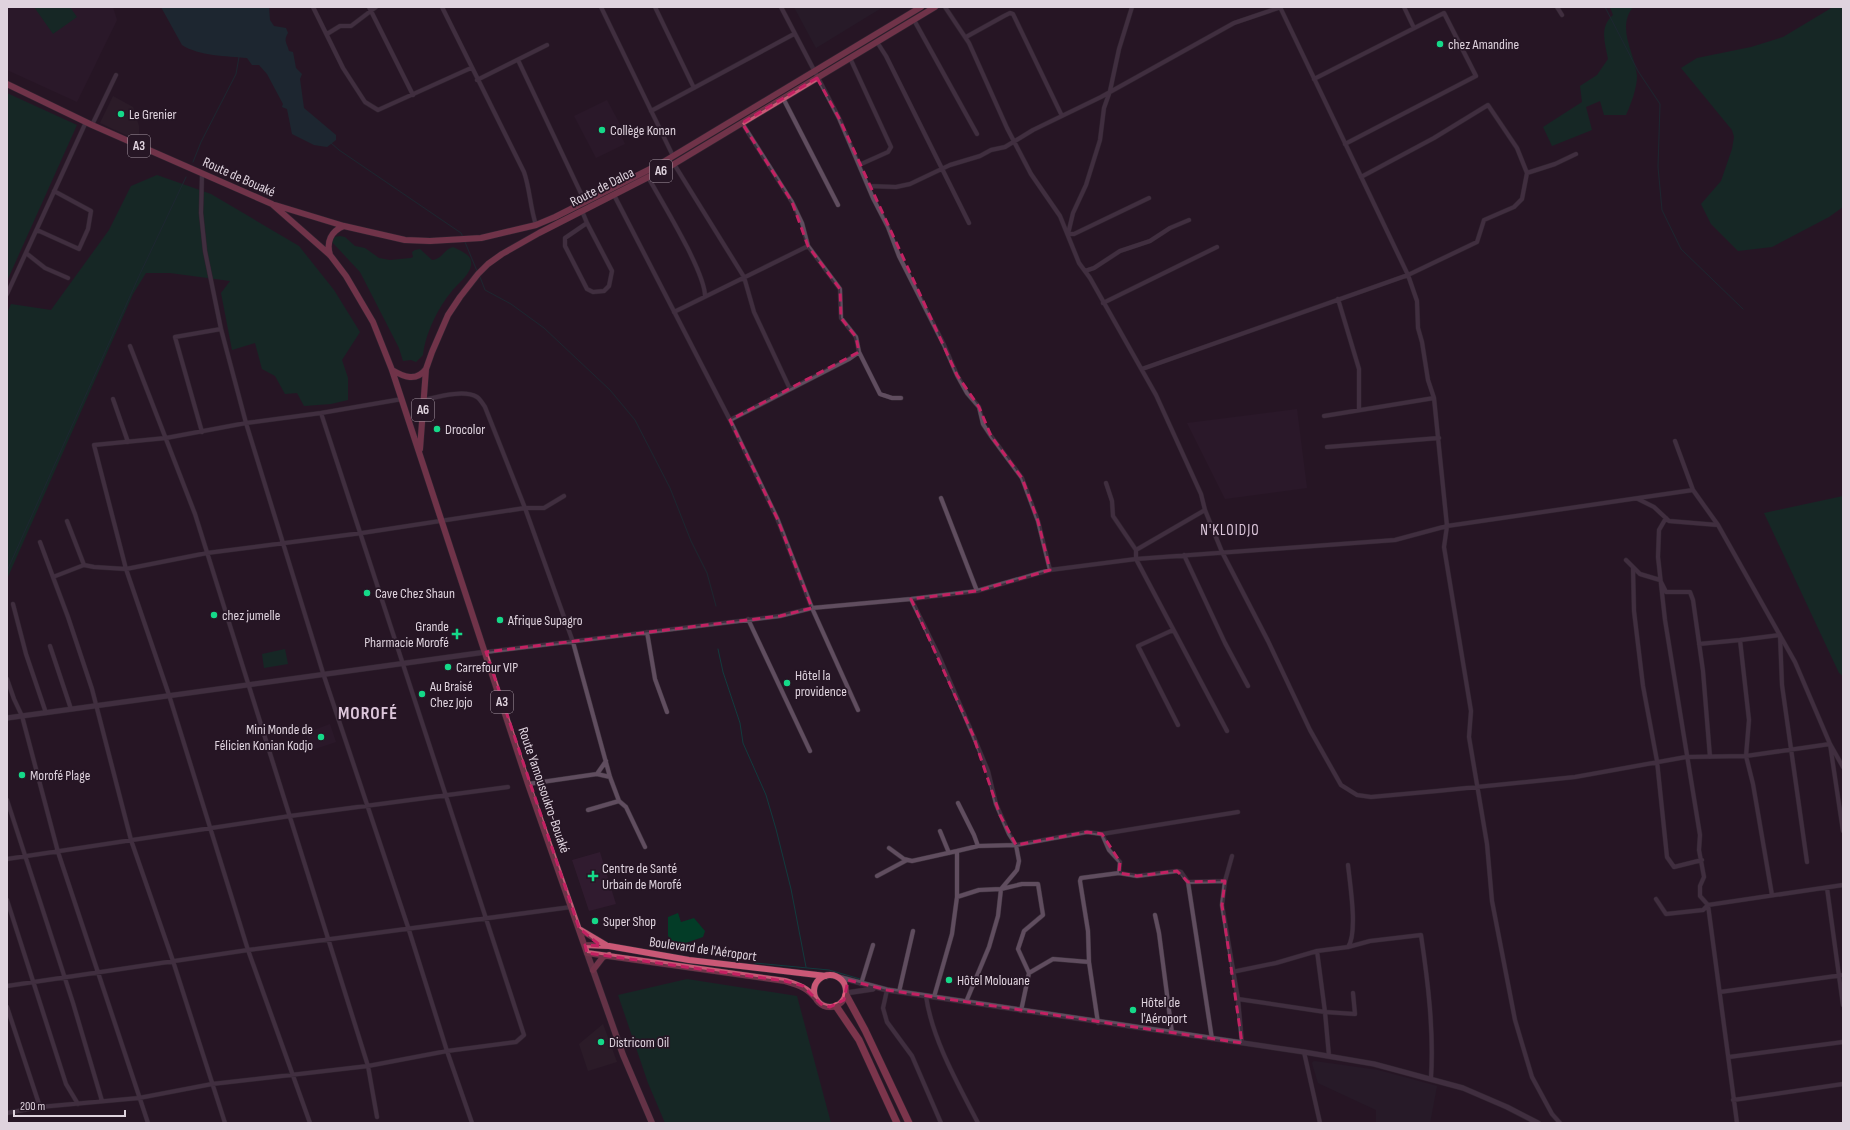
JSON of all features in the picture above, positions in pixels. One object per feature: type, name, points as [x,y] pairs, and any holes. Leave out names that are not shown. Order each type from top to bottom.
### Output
[{"type":"highway","name":"Route de Daloa","points":[[536,225],[585,202],[673,156],[921,7]]},
{"type":"highway","name":"Route de Daloa","points":[[426,369],[448,315],[478,274],[502,254],[539,233],[674,164],[935,7]]},
{"type":"highway","name":"Route de Bouaké","points":[[7,84],[89,123],[272,204],[330,255],[357,293],[370,316],[392,370]]},
{"type":"highway","name":"A6","points":[[272,204],[344,226],[405,240],[430,241],[481,238],[536,225]]},
{"type":"highway","points":[[536,225],[539,233]]},
{"type":"highway","points":[[330,255],[328,249],[329,239],[334,231],[344,226]]},
{"type":"highway","name":"A6","points":[[420,451],[426,369]]},
{"type":"highway","points":[[392,370],[403,377],[411,378],[420,375],[426,369]]},
{"type":"highway","name":"Route Yamousoukro-Bouaké","points":[[392,370],[420,451],[441,520],[486,652],[528,784],[587,953]]},
{"type":"highway","points":[[579,928],[594,939],[609,946]]},
{"type":"highway","name":"Boulevard de l'Aéroport","points":[[585,945],[609,946],[689,960],[795,974],[826,976]]},
{"type":"highway","name":"Boulevard de l'Aéroport","points":[[587,953],[610,955],[685,968],[785,981],[803,986],[810,991],[817,1000]]},
{"type":"highway","points":[[593,970],[603,957],[610,955]]},
{"type":"highway","points":[[846,994],[844,1000],[836,1006],[825,1006],[817,1000],[815,995],[816,986],[821,978],[826,976],[838,977],[845,985],[846,994],[865,1030],[909,1123]]},
{"type":"highway","points":[[836,1006],[859,1040],[897,1123]]},
{"type":"main road","name":"Route Yamousoukro-Bouaké","points":[[587,953],[623,1055],[652,1123]]},
{"type":"street","points":[[313,7],[343,68],[365,102],[378,110],[471,68]]},
{"type":"street","points":[[327,34],[340,26],[352,26],[371,9],[376,7]]},
{"type":"street","points":[[442,7],[524,172],[529,186],[529,201],[536,225]]},
{"type":"street","points":[[601,7],[673,156]]},
{"type":"street","points":[[655,7],[694,88]]},
{"type":"street","points":[[781,7],[813,71],[839,118],[900,256],[944,344],[960,382],[979,407],[983,424],[1022,478],[1038,521],[1050,570]]},
{"type":"street","points":[[945,7],[966,37],[982,69],[1014,142],[1031,174],[1060,216],[1071,245],[1142,369],[1201,494],[1205,510],[1222,552],[1268,641],[1310,730],[1341,784],[1357,795],[1371,797],[1575,777],[1630,768],[1657,761],[1686,757],[1746,756],[1830,744]]},
{"type":"street","points":[[1068,234],[1073,213],[1086,185],[1100,140],[1104,108],[1110,91],[1121,43],[1132,7]]},
{"type":"street","points":[[868,186],[896,187],[910,184],[1014,142],[1033,130],[1110,91],[1234,23],[1281,7],[1408,275],[1417,301],[1418,328],[1422,342],[1428,380],[1434,398],[1447,526],[1444,547],[1468,684],[1471,711],[1469,736],[1487,844],[1492,901],[1515,1020],[1532,1077],[1552,1114],[1560,1123]]},
{"type":"street","points":[[1404,7],[1414,28]]},
{"type":"street","points":[[1557,7],[1562,15]]},
{"type":"street","points":[[371,9],[413,95]]},
{"type":"street","points":[[966,37],[1010,13],[1013,14],[1062,116]]},
{"type":"street","points":[[1314,79],[1444,13],[1476,76],[1345,144]]},
{"type":"street","points":[[914,20],[977,134]]},
{"type":"street","points":[[651,111],[794,34]]},
{"type":"street","points":[[877,42],[886,56],[942,170],[967,216],[969,224]]},
{"type":"street","points":[[477,80],[547,46]]},
{"type":"street","points":[[850,58],[891,147],[888,152],[859,165]]},
{"type":"street","points":[[518,60],[585,202]]},
{"type":"street","points":[[7,294],[54,191],[116,75]]},
{"type":"street","points":[[783,98],[838,205]]},
{"type":"street","points":[[1142,369],[1408,275],[1477,242],[1484,220],[1514,207],[1522,199],[1527,173],[1517,148],[1488,106],[1434,138],[1361,177]]},
{"type":"street","points":[[742,123],[792,202],[802,223],[808,246],[840,289],[842,318],[856,337],[859,352],[880,394],[892,398],[901,398]]},
{"type":"street","points":[[1527,173],[1555,164],[1576,154]]},
{"type":"street","points":[[674,164],[744,277],[754,312],[790,389]]},
{"type":"street","points":[[202,174],[201,213],[205,251],[221,329],[246,423],[323,674],[472,1123]]},
{"type":"street","points":[[648,177],[698,269],[705,289],[705,296]]},
{"type":"street","points":[[37,230],[79,249],[84,239],[91,211],[54,191]]},
{"type":"street","points":[[614,195],[730,420],[777,518],[812,608],[858,710]]},
{"type":"street","points":[[1068,234],[1074,234],[1149,198]]},
{"type":"street","points":[[582,211],[612,271],[609,286],[604,291],[597,292],[587,289],[565,246],[565,238],[587,223]]},
{"type":"street","points":[[1085,271],[1094,268],[1120,251],[1150,241],[1170,228],[1189,220]]},
{"type":"street","points":[[674,312],[808,246]]},
{"type":"street","points":[[1103,303],[1217,247]]},
{"type":"street","points":[[26,253],[45,268],[68,278]]},
{"type":"street","points":[[1338,300],[1359,369],[1359,410]]},
{"type":"street","points":[[202,432],[175,337],[221,329]]},
{"type":"street","points":[[130,346],[195,514],[368,1066],[377,1117]]},
{"type":"street","points":[[730,420],[849,360],[859,352]]},
{"type":"street","points":[[423,400],[450,394],[477,397],[485,407],[525,508],[573,642],[607,761],[610,777],[619,801],[626,807],[645,847]]},
{"type":"street","points":[[1324,416],[1434,398]]},
{"type":"street","points":[[113,399],[128,442]]},
{"type":"street","points":[[310,1123],[248,950],[169,696],[126,569],[94,445],[166,438],[246,423],[321,413],[402,399]]},
{"type":"street","points":[[7,1113],[40,1107],[139,1098],[212,1084],[293,1073],[368,1066],[447,1051],[516,1042],[524,1035],[402,664],[362,533],[321,413]]},
{"type":"street","points":[[1327,447],[1439,438]]},
{"type":"street","points":[[1674,441],[1693,490],[1718,525],[1795,662],[1830,744],[1843,767]]},
{"type":"street","points":[[1106,483],[1112,501],[1113,516],[1136,550],[1136,558],[1227,731]]},
{"type":"street","points":[[7,718],[486,652],[780,616],[812,608],[911,599],[978,590],[1050,570],[1136,558],[1395,540],[1447,526],[1693,490]]},
{"type":"street","points":[[53,577],[84,565],[126,569],[207,553],[362,533],[525,508],[544,508],[564,496]]},
{"type":"street","points":[[941,498],[978,590]]},
{"type":"street","points":[[1637,498],[1654,507],[1666,518],[1679,522],[1718,525]]},
{"type":"street","points":[[1136,550],[1205,510]]},
{"type":"street","points":[[1666,518],[1659,530],[1658,557],[1660,580],[1686,757],[1700,835],[1699,850],[1704,877],[1700,886],[1700,896],[1708,904],[1737,1123]]},
{"type":"street","points":[[67,521],[84,565]]},
{"type":"street","points":[[40,542],[68,617],[97,706],[131,840],[173,961],[225,1123]]},
{"type":"street","points":[[1184,555],[1225,643],[1248,686]]},
{"type":"street","points":[[1626,560],[1640,574],[1660,580],[1666,592],[1690,592],[1693,600],[1699,644],[1710,757]]},
{"type":"street","points":[[1633,568],[1634,611],[1643,686],[1657,761],[1666,857],[1674,867],[1702,860]]},
{"type":"street","points":[[911,599],[939,656],[988,771],[996,804],[1009,834],[1016,845],[1019,861],[1017,870],[1002,889],[998,916],[989,947],[966,1002]]},
{"type":"street","points":[[13,604],[26,654],[46,713]]},
{"type":"street","points":[[748,619],[810,751]]},
{"type":"street","points":[[1173,630],[1138,646],[1178,725]]},
{"type":"street","points":[[647,632],[655,679],[667,712]]},
{"type":"street","points":[[1699,644],[1780,635]]},
{"type":"street","points":[[1780,635],[1782,685],[1807,862]]},
{"type":"street","points":[[1740,640],[1748,720],[1746,756],[1753,784],[1772,895]]},
{"type":"street","points":[[50,646],[71,709]]},
{"type":"street","points":[[7,679],[22,716],[58,852],[148,1123]]},
{"type":"street","points":[[1830,744],[1843,831]]},
{"type":"street","points":[[598,774],[607,761]]},
{"type":"street","points":[[528,784],[598,774],[610,777]]},
{"type":"street","points":[[7,859],[290,816],[446,796],[508,786]]},
{"type":"street","points":[[7,800],[102,1101]]},
{"type":"street","points":[[588,810],[619,801]]},
{"type":"street","points":[[958,804],[978,846]]},
{"type":"street","points":[[877,876],[908,860],[920,860],[978,846],[1016,845],[1087,832],[1102,834],[1238,812]]},
{"type":"street","points":[[940,832],[949,853]]},
{"type":"street","points":[[1102,834],[1109,850],[1120,862],[1119,873]]},
{"type":"street","points":[[889,848],[908,860]]},
{"type":"street","points":[[934,997],[952,934],[958,897],[957,851]]},
{"type":"street","points":[[1232,856],[1225,881],[1222,905],[1232,972],[1238,999],[1242,1044]]},
{"type":"street","points":[[1348,865],[1352,914],[1352,940],[1348,947]]},
{"type":"street","points":[[1098,1023],[1089,962],[1088,932],[1080,882],[1081,878],[1085,876],[1119,873],[1138,876],[1177,870],[1181,872],[1188,882],[1212,1039]]},
{"type":"street","points":[[1188,882],[1225,881]]},
{"type":"street","points":[[958,897],[979,890],[1002,889],[1022,884],[1038,884],[1043,915],[1024,931],[1018,949],[1029,973],[1021,1011]]},
{"type":"street","points":[[1656,899],[1666,914],[1703,910],[1708,904],[1843,885]]},
{"type":"street","points":[[1827,888],[1841,975],[1843,1005]]},
{"type":"street","points":[[7,900],[35,982],[66,1084],[78,1104]]},
{"type":"street","points":[[7,986],[408,927],[571,907]]},
{"type":"street","points":[[1155,915],[1159,933],[1172,1033]]},
{"type":"street","points":[[899,992],[913,931]]},
{"type":"street","points":[[1232,972],[1283,962],[1317,951],[1348,947],[1370,941],[1421,935],[1428,985],[1432,1059],[1431,1078]]},
{"type":"street","points":[[861,984],[873,945]]},
{"type":"street","points":[[1317,951],[1325,1012],[1328,1056]]},
{"type":"street","points":[[1029,973],[1053,959],[1089,962]]},
{"type":"street","points":[[1720,992],[1841,975]]},
{"type":"street","points":[[838,977],[874,988],[1098,1023],[1304,1052],[1374,1064],[1431,1078],[1463,1088],[1507,1107],[1538,1123]]},
{"type":"street","points":[[846,994],[874,988]]},
{"type":"street","points":[[887,990],[883,1008],[886,1022],[912,1056],[940,1123]]},
{"type":"street","points":[[1238,999],[1325,1012],[1355,1014],[1352,993]]},
{"type":"street","points":[[926,996],[931,1020],[941,1046],[978,1123]]},
{"type":"street","points":[[7,1007],[40,1107]]},
{"type":"street","points":[[1729,1057],[1843,1042]]},
{"type":"street","points":[[1304,1052],[1320,1123]]},
{"type":"street","points":[[1734,1100],[1843,1084]]},
{"type":"highlighted area","points":[[817,78],[839,118],[957,375],[979,407],[991,436],[1022,478],[1038,521],[1050,570],[977,591],[911,599],[973,735],[1000,815],[1016,845],[1087,832],[1102,834],[1120,862],[1119,873],[1137,876],[1177,871],[1188,882],[1225,881],[1222,905],[1242,1043],[887,990],[848,980],[844,1000],[830,1007],[821,1004],[803,986],[785,981],[587,953],[585,945],[601,946],[579,928],[486,652],[780,616],[812,608],[777,518],[730,420],[859,352],[856,337],[841,318],[840,289],[808,246],[792,202],[742,123]]},
{"type":"shaded area","points":[[7,7],[113,7],[117,20],[77,102],[7,70]]},
{"type":"shaded area","points":[[161,7],[269,7],[270,20],[274,26],[286,28],[288,33],[286,44],[289,51],[293,52],[296,68],[302,74],[300,79],[304,108],[336,135],[336,140],[327,147],[314,145],[292,134],[287,109],[282,107],[283,104],[267,74],[259,65],[252,65],[247,58],[205,53],[189,49],[182,45]]},
{"type":"shaded area","points":[[794,7],[883,7],[816,48]]},
{"type":"shaded area","points":[[113,96],[133,107],[139,126],[139,141],[100,123]]},
{"type":"shaded area","name":"Collège Konan","points":[[607,100],[622,128],[622,137],[625,144],[596,158],[574,116]]},
{"type":"shaded area","points":[[1297,409],[1307,488],[1225,499],[1187,423]]},
{"type":"shaded area","name":"Mini Monde de Félicien Konian Kodjo","points":[[330,724],[336,742],[312,750],[306,733]]},
{"type":"shaded area","name":"Centre de Santé Urbain de Morofé","points":[[600,852],[616,904],[589,911],[572,860]]},
{"type":"shaded area","points":[[603,1024],[617,1062],[588,1071],[579,1044]]},
{"type":"shaded area","points":[[1314,1061],[1378,1070],[1437,1086],[1430,1123],[1376,1123],[1376,1110],[1318,1083],[1312,1063]]},
{"type":"green space","points":[[34,7],[70,7],[77,17],[53,34]]},
{"type":"green space","points":[[1610,7],[1633,7],[1628,15],[1626,32],[1636,67],[1637,81],[1628,111],[1626,115],[1604,115],[1600,101],[1586,107],[1592,130],[1552,146],[1543,127],[1582,102],[1580,86],[1597,75],[1608,59],[1604,30],[1613,15]]},
{"type":"green space","points":[[1833,7],[1843,7],[1843,207],[1829,217],[1772,247],[1738,251],[1711,224],[1701,204],[1721,181],[1732,149],[1734,137],[1732,130],[1681,68],[1697,58],[1751,47],[1783,37]]},
{"type":"green space","points":[[7,93],[77,125],[7,281]]},
{"type":"green space","points":[[157,175],[211,194],[299,246],[334,290],[360,332],[342,360],[348,378],[348,400],[331,404],[304,406],[297,393],[285,394],[275,376],[262,369],[255,343],[232,350],[221,293],[230,281],[170,273],[146,273],[133,294],[7,579],[7,313],[11,304],[51,310],[109,230],[131,186]]},
{"type":"green space","points":[[334,237],[345,237],[355,246],[365,248],[379,258],[390,260],[411,258],[413,257],[412,252],[420,249],[432,260],[439,258],[447,250],[453,247],[469,256],[471,261],[470,270],[442,305],[429,330],[423,355],[416,362],[411,360],[403,361],[399,348],[360,272],[332,242]]},
{"type":"green space","points":[[1843,496],[1843,676],[1839,673],[1764,513]]},
{"type":"green space","points":[[285,649],[288,664],[264,668],[262,654]]},
{"type":"green space","points":[[678,913],[681,922],[694,918],[705,931],[703,937],[677,946],[668,936],[668,917]]},
{"type":"green space","points":[[687,979],[797,996],[831,1123],[665,1123],[648,1083],[618,995]]},
{"type":"waterway","points":[[1605,7],[1638,71],[1660,104],[1658,167],[1662,210],[1681,249],[1743,309]]},
{"type":"waterway","points":[[193,162],[201,142],[236,74],[239,57]]},
{"type":"waterway","points":[[331,143],[339,150],[461,233],[463,237]]},
{"type":"waterway","points":[[7,571],[139,276],[186,177]]},
{"type":"waterway","points":[[465,242],[477,271]]},
{"type":"waterway","points":[[480,277],[485,290],[511,304],[544,328],[610,390],[635,420],[670,488],[691,541],[707,573],[716,606]]},
{"type":"waterway","points":[[718,649],[723,672],[740,723],[743,743],[766,795],[776,829],[791,889],[806,967]]},
{"type":"waterway","points":[[755,963],[829,970],[860,979]]},
{"type":"place","name":"chez Amandine","points":[[1440,44]]},
{"type":"place","name":"Le Grenier","points":[[121,114]]},
{"type":"place","name":"Collège Konan","points":[[602,130]]},
{"type":"place","name":"Drocolor","points":[[437,429]]},
{"type":"place","name":"Cave Chez Shaun","points":[[367,593]]},
{"type":"place","name":"chez jumelle","points":[[214,615]]},
{"type":"place","name":"Afrique Supagro","points":[[500,620]]},
{"type":"place","name":"Grande Pharmacie Morofé","points":[[457,634]]},
{"type":"place","name":"Carrefour VIP","points":[[448,667]]},
{"type":"place","name":"Hôtel la providence","points":[[787,683]]},
{"type":"place","name":"Au Braisé Chez Jojo","points":[[422,694]]},
{"type":"place","name":"Mini Monde de Félicien Konian Kodjo","points":[[321,737]]},
{"type":"place","name":"Morofé Plage","points":[[22,775]]},
{"type":"place","name":"Centre de Santé Urbain de Morofé","points":[[593,876]]},
{"type":"place","name":"Super Shop","points":[[595,921]]},
{"type":"place","name":"Hôtel Molouane","points":[[949,980]]},
{"type":"place","name":"Hôtel de l'Aéroport","points":[[1133,1010]]},
{"type":"place","name":"Districom Oil","points":[[601,1042]]},
{"type":"district","name":"N'KLOIDJO","points":[[1230,530]]},
{"type":"district","name":"MOROFÉ","points":[[368,713]]}]
